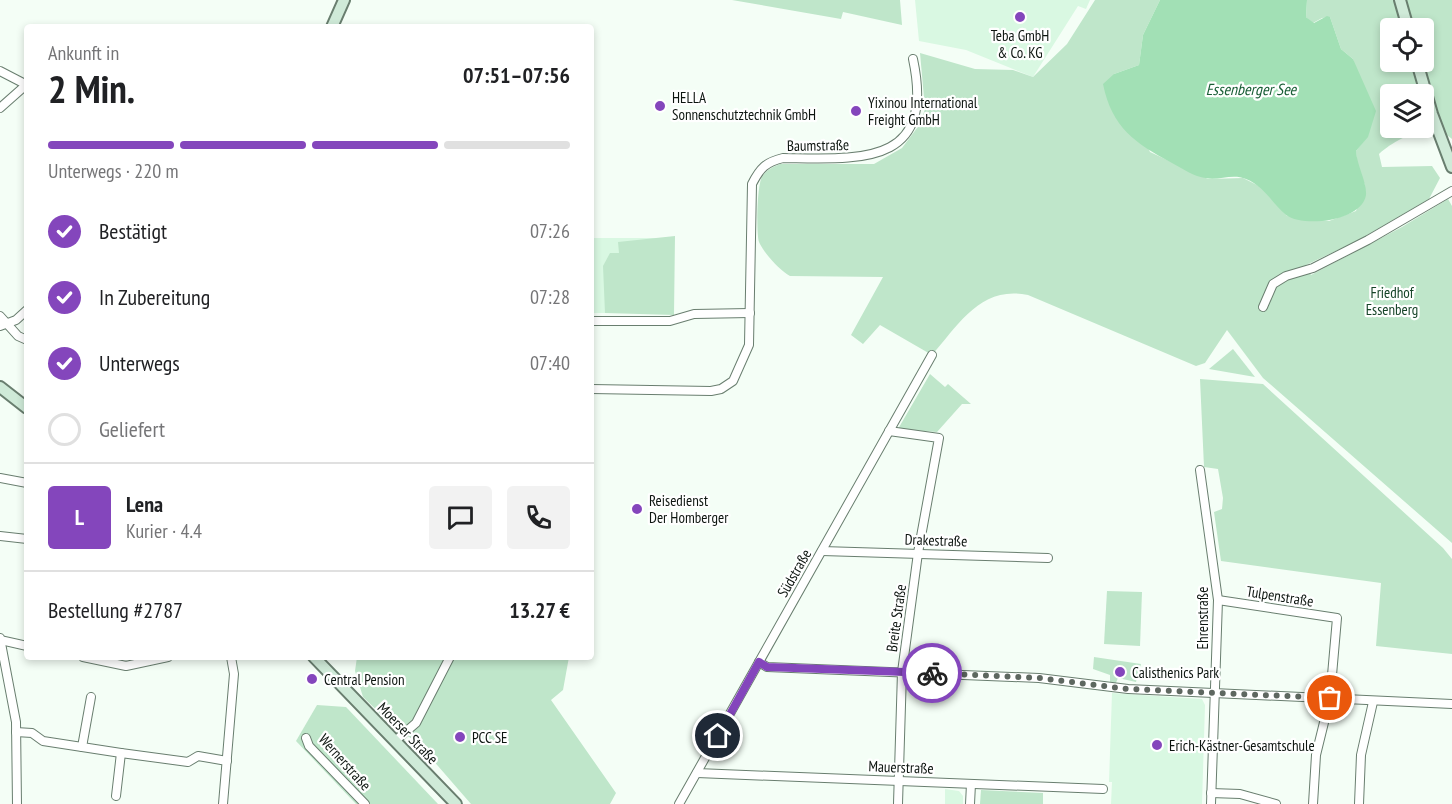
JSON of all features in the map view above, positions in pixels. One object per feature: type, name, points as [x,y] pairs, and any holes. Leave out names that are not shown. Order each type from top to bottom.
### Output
[{"type":"main road","points":[[333,24],[344,0]]},
{"type":"main road","points":[[1400,0],[1405,18]]},
{"type":"main road","points":[[1420,72],[1432,114],[1452,168]]},
{"type":"main road","points":[[0,387],[24,406]]},
{"type":"main road","name":"Moerser Straße","points":[[317,660],[456,804]]},
{"type":"street","name":"Baumstraße","points":[[594,389],[711,391],[722,389],[733,381],[749,345],[752,184],[760,169],[770,161],[783,158],[864,158],[883,153],[900,139],[912,119],[918,96],[913,59]]},
{"type":"street","points":[[0,71],[24,83]]},
{"type":"street","points":[[0,108],[24,88]]},
{"type":"street","points":[[1263,307],[1273,284],[1286,276],[1313,268],[1368,240],[1452,191]]},
{"type":"street","points":[[3,325],[16,320],[24,313]]},
{"type":"street","points":[[594,321],[670,321],[695,314],[750,314]]},
{"type":"street","points":[[0,316],[3,325],[24,339]]},
{"type":"street","name":"Südstraße","points":[[680,804],[932,355]]},
{"type":"street","name":"Breite Straße","points":[[889,431],[939,438],[918,553],[902,672],[898,804]]},
{"type":"street","name":"Ehrenstraße","points":[[1200,470],[1218,600],[1213,693],[1211,804]]},
{"type":"street","points":[[0,478],[24,482]]},
{"type":"street","points":[[0,536],[24,539]]},
{"type":"street","name":"Drakestraße","points":[[822,550],[1048,558]]},
{"type":"street","name":"Tulpenstraße","points":[[1218,600],[1337,618],[1330,698]]},
{"type":"street","points":[[17,804],[16,732],[0,640],[24,645]]},
{"type":"street","points":[[97,660],[126,666],[154,660]]},
{"type":"street","points":[[223,804],[234,665],[232,660]]},
{"type":"street","points":[[395,741],[416,723],[448,660]]},
{"type":"street","points":[[759,662],[767,667],[1039,678],[1128,689],[1452,704]]},
{"type":"street","points":[[82,747],[91,697]]},
{"type":"street","points":[[1313,804],[1316,755],[1330,698]]},
{"type":"street","points":[[1359,804],[1361,755],[1374,702]]},
{"type":"street","points":[[16,732],[32,733],[43,741],[122,753],[188,762],[198,756],[227,761]]},
{"type":"street","name":"Wernerstraße","points":[[306,738],[309,746],[365,804]]},
{"type":"street","points":[[116,796],[122,753]]},
{"type":"street","name":"Mauerstraße","points":[[697,773],[1103,789]]},
{"type":"street","points":[[970,804],[971,784]]},
{"type":"street","points":[[1211,793],[1240,794],[1276,804]]},
{"type":"shaded area","points":[[915,0],[1090,0],[1086,9],[1078,6],[1033,77],[966,50],[919,41]]},
{"type":"shaded area","points":[[594,238],[672,238],[673,313],[594,313]]},
{"type":"shaded area","name":"Erich-Kästner-Gesamtschule","points":[[1112,693],[1202,699],[1205,705],[1202,804],[1111,804],[1112,782],[1109,782]]},
{"type":"shaded area","points":[[945,789],[959,791],[963,796],[963,804],[945,804]]},
{"type":"green space","points":[[732,0],[900,0],[902,25],[843,12],[841,19]]},
{"type":"green space","name":"Friedhof Essenberg","points":[[1095,0],[1160,0],[1143,35],[1139,65],[1114,74],[1150,152],[1208,179],[1243,178],[1261,187],[1287,216],[1329,221],[1356,211],[1365,185],[1357,168],[1356,151],[1367,137],[1353,59],[1341,49],[1330,17],[1313,23],[1306,17],[1307,0],[1452,0],[1452,139],[1434,131],[1434,84],[1380,84],[1380,138],[1402,138],[1379,154],[1382,167],[1432,166],[1440,178],[1429,199],[1357,241],[1306,265],[1311,275],[1402,227],[1448,199],[1452,206],[1452,543],[1263,378],[1227,330],[1205,363],[1196,366],[1028,295],[1011,293],[984,301],[972,310],[932,355],[880,325],[863,344],[851,335],[883,277],[790,276],[777,266],[764,251],[759,242],[757,220],[762,177],[770,169],[780,164],[874,164],[902,148],[920,124],[925,109],[920,53],[975,69],[1013,70],[1033,77],[1067,44]]},
{"type":"green space","points":[[675,236],[674,315],[605,313],[603,266],[610,253],[619,253],[618,242]]},
{"type":"green space","points":[[1233,349],[1255,377],[1209,369]]},
{"type":"green space","points":[[930,374],[945,387],[948,384],[971,404],[962,404],[937,432],[898,429]]},
{"type":"green space","points":[[1200,379],[1263,384],[1443,548],[1452,559],[1452,654],[1376,646],[1381,583],[1221,561],[1214,512],[1222,509],[1223,498],[1218,469],[1204,467]]},
{"type":"green space","points":[[1107,591],[1142,592],[1140,646],[1104,644]]},
{"type":"green space","name":"Calisthenics Park","points":[[1094,657],[1141,664],[1136,682],[1118,678],[1115,685],[1110,685],[1110,675],[1093,669]]},
{"type":"green space","points":[[357,660],[568,660],[563,690],[551,700],[616,793],[610,804],[471,804],[418,743],[393,726],[363,697],[355,671]]},
{"type":"green space","points":[[317,705],[346,707],[438,804],[356,804],[296,741]]},
{"type":"green space","points":[[981,790],[1043,793],[1043,804],[980,804]]},
{"type":"water","name":"Essenberger See","points":[[1160,0],[1307,0],[1306,17],[1314,23],[1327,16],[1330,17],[1341,49],[1353,59],[1376,111],[1368,137],[1356,151],[1366,190],[1362,204],[1354,211],[1331,220],[1294,219],[1286,215],[1263,190],[1252,182],[1241,177],[1210,179],[1196,176],[1136,141],[1127,132],[1112,112],[1103,84],[1114,74],[1139,65],[1143,35]]},
{"type":"way so far","points":[[932,673],[1039,678],[1128,689],[1330,698]]},
{"type":"place","name":"Teba GmbH & Co. KG","points":[[1020,17]]},
{"type":"place","name":"HELLA Sonnenschutztechnik GmbH","points":[[660,106]]},
{"type":"place","name":"Yixinou International Freight GmbH","points":[[856,111]]},
{"type":"place","name":"Reisedienst Der Homberger","points":[[637,509]]},
{"type":"place","name":"Calisthenics Park","points":[[1120,672]]},
{"type":"place","name":"Central Pension","points":[[312,679]]},
{"type":"place","name":"PCC SE","points":[[460,737]]},
{"type":"place","name":"Erich-Kästner-Gesamtschule","points":[[1157,745]]},
{"type":"route","points":[[718,736],[759,662],[767,667],[932,673]]}]
